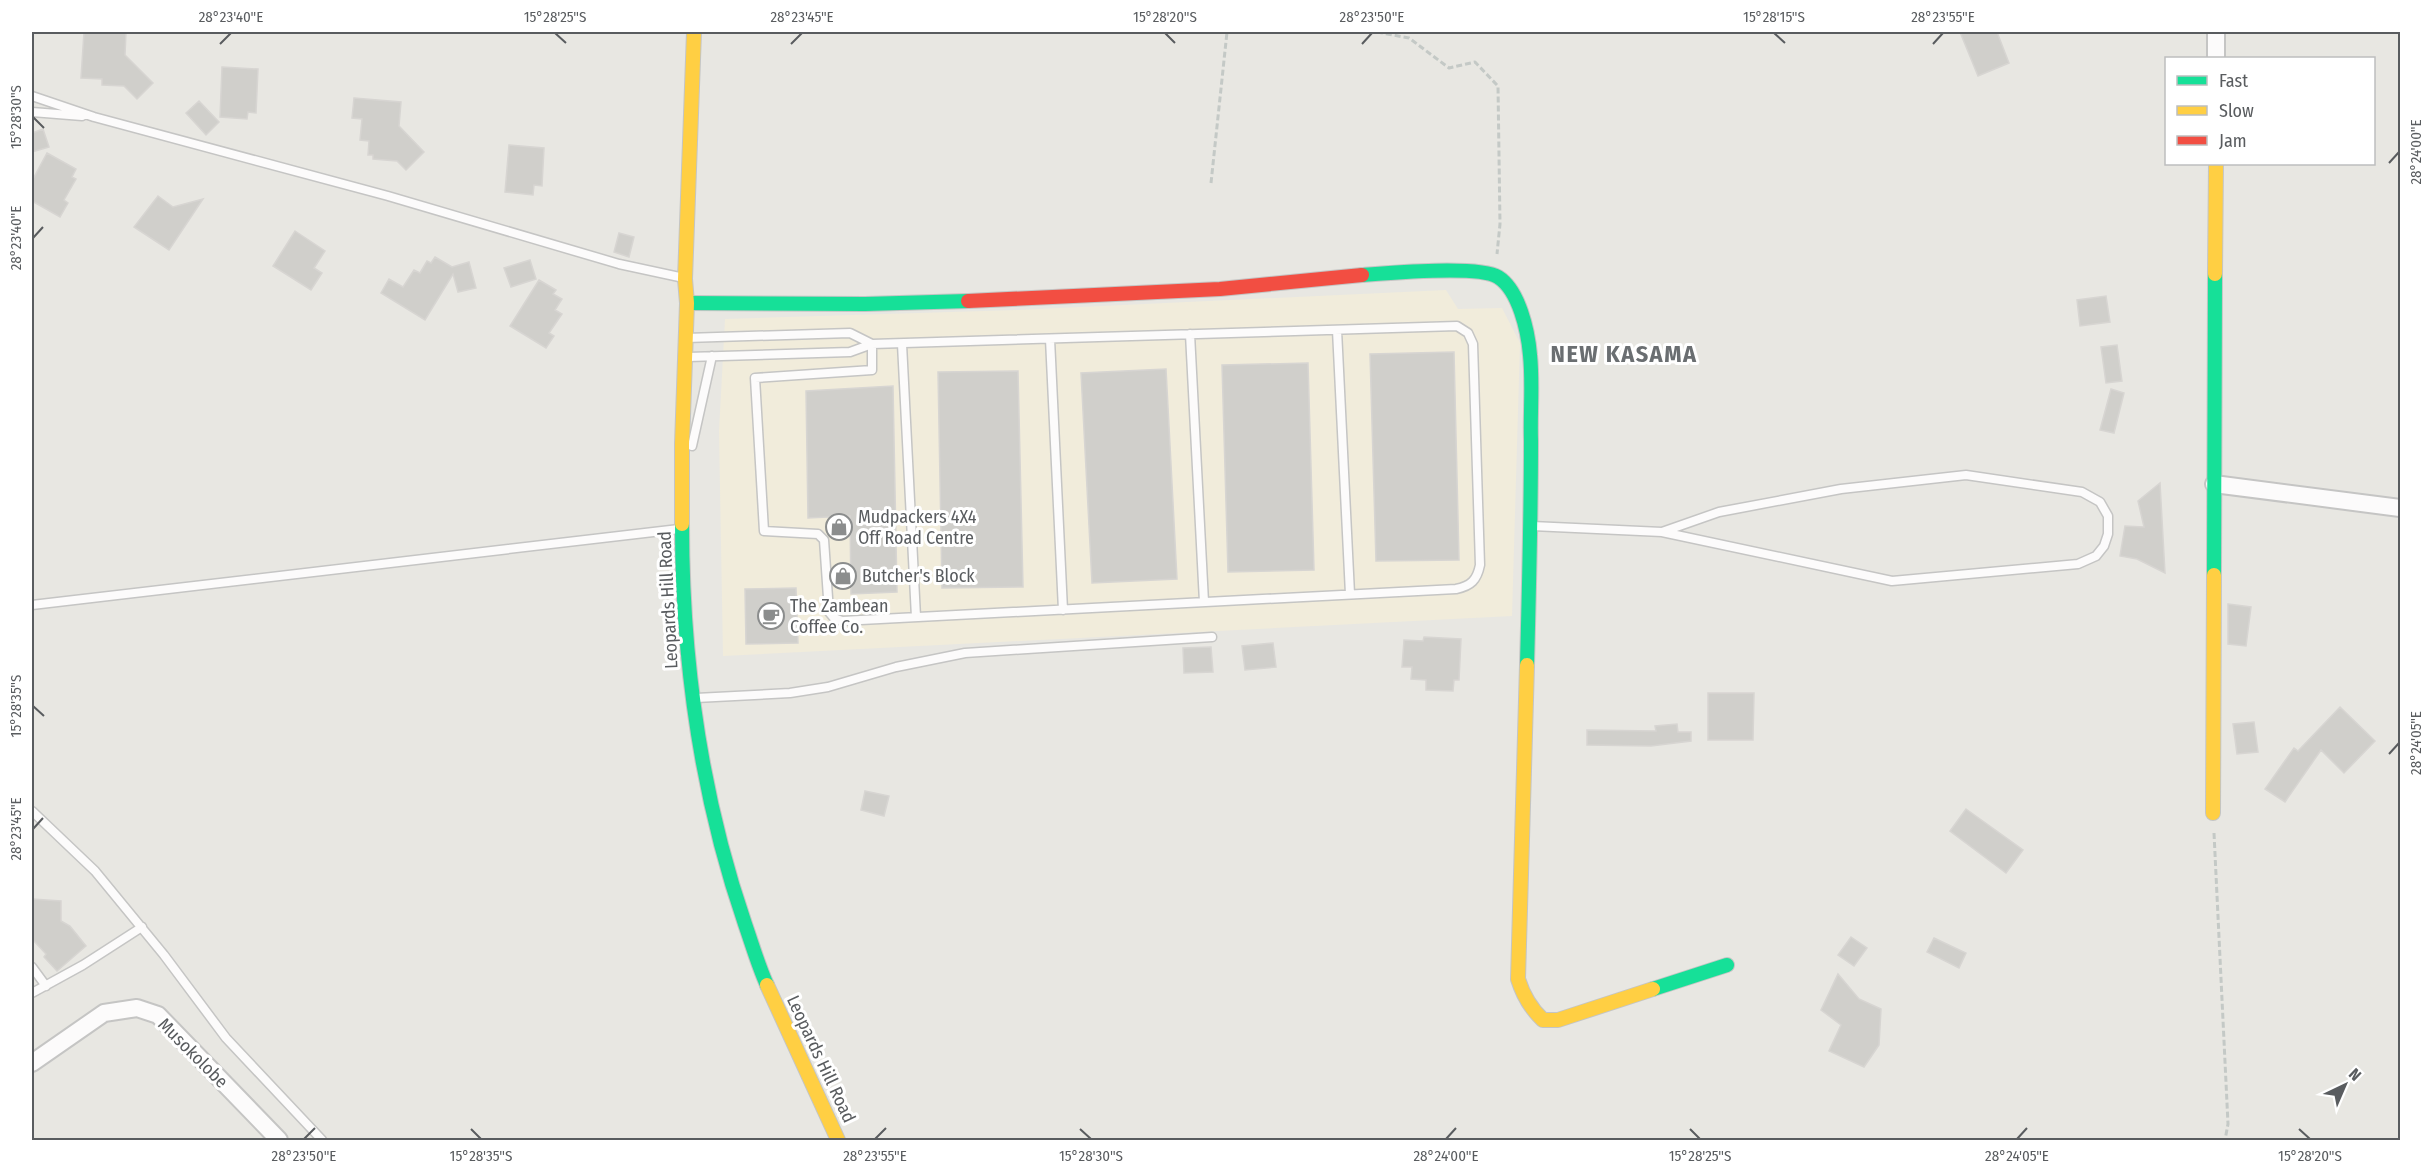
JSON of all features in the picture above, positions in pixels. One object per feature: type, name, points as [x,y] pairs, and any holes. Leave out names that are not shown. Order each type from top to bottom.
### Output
[{"type":"street","name":"Leopards Hill Road","points":[[694,32],[685,279],[687,303],[682,493],[682,579],[693,699],[712,815],[737,901],[764,979],[838,1140]]},
{"type":"street","points":[[2216,32],[2216,57]]},
{"type":"street","points":[[2213,813],[2216,165]]},
{"type":"street","points":[[687,303],[865,304],[1042,299],[1220,289],[1393,272],[1458,271],[1495,275],[1505,282],[1516,298],[1530,354],[1531,526],[1518,979],[1523,997],[1532,1011],[1543,1020],[1558,1020],[1727,965]]},
{"type":"street","points":[[2214,484],[2400,508]]},
{"type":"street","name":"Musokolobe","points":[[32,1063],[105,1013],[136,1008],[158,1015],[279,1140]]},
{"type":"lane","points":[[32,96],[94,117],[388,196],[619,264],[685,279]]},
{"type":"lane","points":[[32,112],[94,117]]},
{"type":"lane","points":[[685,357],[850,351],[872,344],[1457,326],[1468,333],[1473,344],[1480,566],[1477,577],[1468,586],[1456,588],[842,621],[834,618],[829,612],[827,601],[824,540],[821,536],[764,531],[756,378],[872,370],[872,344]]},
{"type":"lane","points":[[1337,330],[1350,594]]},
{"type":"lane","points":[[686,338],[850,333],[872,344]]},
{"type":"lane","points":[[1190,334],[1203,602]]},
{"type":"lane","points":[[1050,339],[1063,609]]},
{"type":"lane","points":[[902,344],[916,617]]},
{"type":"lane","points":[[682,493],[712,356]]},
{"type":"lane","points":[[1531,526],[1662,532],[1892,581],[2078,564],[2096,556],[2104,546],[2108,534],[2108,516],[2100,502],[2082,492],[1966,475],[1841,489],[1719,512],[1662,532]]},
{"type":"lane","points":[[32,605],[682,529]]},
{"type":"lane","points":[[693,699],[790,693],[828,687],[896,667],[965,654],[1212,637]]},
{"type":"lane","points":[[32,811],[95,871],[142,927],[226,1038],[322,1140]]},
{"type":"lane","points":[[32,993],[83,965],[142,927]]},
{"type":"lane","points":[[32,967],[46,986]]},
{"type":"path","points":[[1211,183],[1227,32]]},
{"type":"path","points":[[1377,32],[1409,38],[1449,68],[1475,62],[1498,87],[1500,224],[1495,275]]},
{"type":"path","points":[[2213,813],[2228,1124],[2225,1140]]},
{"type":"shaded area","points":[[1446,290],[1458,309],[1502,308],[1520,343],[1512,616],[723,656],[719,431],[725,319],[1017,310]]},
{"type":"building","points":[[84,32],[126,32],[125,55],[153,83],[137,99],[124,86],[102,85],[102,79],[81,78]]},
{"type":"building","points":[[1960,32],[1997,32],[2009,63],[1978,76]]},
{"type":"building","points":[[222,67],[258,69],[256,113],[248,112],[247,119],[220,117]]},
{"type":"building","points":[[354,98],[401,102],[399,126],[424,152],[406,170],[397,161],[373,159],[373,155],[368,155],[369,141],[360,140],[362,119],[352,118]]},
{"type":"building","points":[[199,101],[219,122],[206,135],[186,113]]},
{"type":"building","points":[[43,129],[49,147],[32,152],[32,133]]},
{"type":"building","points":[[509,145],[544,148],[542,186],[534,185],[533,195],[505,192]]},
{"type":"building","points":[[47,153],[76,169],[72,177],[76,179],[64,200],[68,203],[60,217],[32,201],[32,181]]},
{"type":"building","points":[[158,196],[173,207],[203,199],[169,250],[134,227]]},
{"type":"building","points":[[295,231],[325,251],[314,268],[322,273],[311,290],[273,266]]},
{"type":"building","points":[[619,233],[634,237],[629,257],[614,252]]},
{"type":"building","points":[[435,257],[452,267],[469,262],[476,288],[458,292],[453,274],[425,320],[381,293],[389,279],[403,287],[414,270],[420,273],[427,261],[431,263]]},
{"type":"building","points":[[530,260],[536,279],[511,287],[504,268]]},
{"type":"building","points":[[539,280],[556,290],[553,294],[562,299],[555,310],[562,314],[549,333],[554,336],[546,348],[510,326]]},
{"type":"building","points":[[2106,296],[2110,322],[2080,326],[2077,300]]},
{"type":"building","points":[[2117,345],[2122,381],[2106,383],[2101,347]]},
{"type":"building","points":[[1454,352],[1459,560],[1376,561],[1370,354]]},
{"type":"building","points":[[1308,363],[1314,570],[1228,572],[1222,365]]},
{"type":"building","points":[[1166,369],[1177,579],[1092,583],[1081,373]]},
{"type":"building","points":[[1018,371],[1023,587],[942,588],[938,372]]},
{"type":"building","points":[[893,386],[897,592],[851,594],[850,516],[808,518],[806,391]]},
{"type":"building","points":[[2111,389],[2124,393],[2114,433],[2100,430]]},
{"type":"building","points":[[2160,483],[2165,573],[2137,559],[2120,556],[2125,526],[2144,527],[2138,501]]},
{"type":"building","name":"The Zambean Coffee Co.","points":[[796,588],[798,643],[746,644],[745,589]]},
{"type":"building","points":[[2228,604],[2251,607],[2246,646],[2228,644]]},
{"type":"building","points":[[1424,637],[1461,639],[1459,680],[1454,680],[1453,691],[1426,690],[1426,680],[1411,679],[1412,667],[1402,667],[1404,640],[1423,641]]},
{"type":"building","points":[[1273,643],[1276,667],[1245,670],[1242,646]]},
{"type":"building","points":[[1211,647],[1213,672],[1184,673],[1183,648]]},
{"type":"building","points":[[1708,693],[1754,693],[1753,740],[1708,740]]},
{"type":"building","points":[[2340,707],[2375,741],[2344,773],[2321,750],[2285,802],[2265,789],[2294,748],[2298,751]]},
{"type":"building","points":[[2254,722],[2258,752],[2237,754],[2233,724]]},
{"type":"building","points":[[1677,724],[1678,732],[1691,732],[1691,741],[1651,746],[1587,745],[1587,730],[1656,731],[1655,726]]},
{"type":"building","points":[[865,791],[889,796],[884,816],[861,810]]},
{"type":"building","points":[[1966,809],[2023,850],[2006,873],[1950,831]]},
{"type":"building","points":[[32,899],[61,901],[61,921],[70,926],[86,946],[57,971],[32,939]]},
{"type":"building","points":[[1851,937],[1867,948],[1854,966],[1838,955]]},
{"type":"building","points":[[1934,938],[1966,953],[1959,968],[1927,952]]},
{"type":"building","points":[[1838,974],[1859,999],[1881,1009],[1879,1045],[1864,1067],[1829,1051],[1841,1025],[1821,1010]]},
{"type":"traffic: fast","points":[[1362,275],[1432,271],[1488,273],[1505,283],[1517,301],[1527,335],[1531,376],[1527,665]]},
{"type":"traffic: fast","points":[[2214,575],[2215,274]]},
{"type":"traffic: fast","points":[[687,303],[865,304],[968,301]]},
{"type":"traffic: fast","points":[[682,524],[690,677],[706,777],[730,876],[767,985]]},
{"type":"traffic: fast","points":[[1653,989],[1727,965]]},
{"type":"traffic: slow","points":[[682,524],[682,444],[687,303],[685,279],[694,32]]},
{"type":"traffic: slow","points":[[2215,274],[2216,165]]},
{"type":"traffic: slow","points":[[2213,813],[2214,575]]},
{"type":"traffic: slow","points":[[1527,665],[1518,979],[1520,985],[1531,1006],[1543,1020],[1558,1020],[1653,989]]},
{"type":"traffic: slow","points":[[767,985],[838,1140]]},
{"type":"traffic: jam","points":[[968,301],[1220,289],[1362,275]]},
{"type":"place","name":"Mudpackers 4X4 Off Road Centre","points":[[839,527]]},
{"type":"place","name":"Butcher's Block","points":[[843,576]]},
{"type":"place","name":"The Zambean Coffee Co.","points":[[771,616]]},
{"type":"district","name":"NEW KASAMA","points":[[1624,354]]}]
